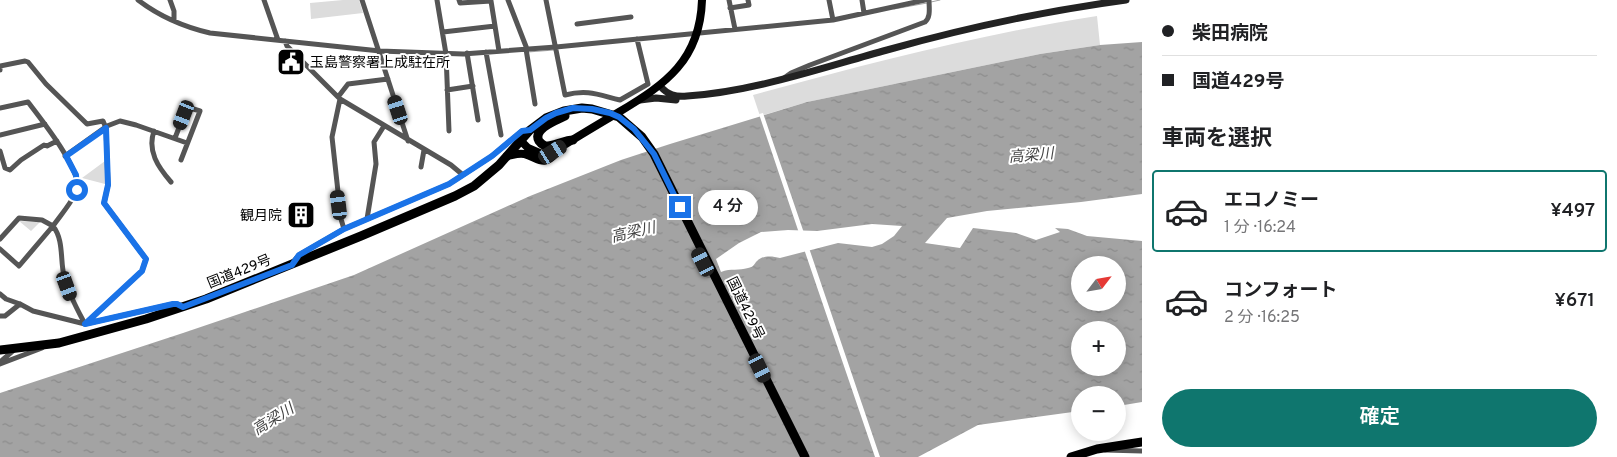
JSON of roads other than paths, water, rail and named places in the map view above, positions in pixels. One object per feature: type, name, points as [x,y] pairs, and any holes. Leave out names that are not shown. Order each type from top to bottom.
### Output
[{"type":"highway","name":"国道429号","points":[[0,350],[59,344],[183,307],[292,265],[455,196],[474,186],[507,156],[530,130],[546,118],[564,110],[582,108],[619,117],[642,137],[654,154],[805,457]]},
{"type":"highway","name":"国道429号","points":[[521,141],[543,125],[574,114],[598,113],[630,132],[650,156],[800,457]]},
{"type":"highway","points":[[565,116],[543,128],[538,139],[542,145],[546,146],[573,140]]},
{"type":"highway","points":[[1071,457],[1097,449],[1142,442]]},
{"type":"main road","points":[[521,141],[528,148],[544,155],[573,140],[660,86],[678,68],[687,55],[696,33],[701,14],[702,0]]},
{"type":"main road","points":[[507,156],[520,154],[537,161],[543,161],[555,155],[564,145]]},
{"type":"street","points":[[138,0],[174,21],[192,29],[210,33],[380,52],[446,54],[637,41],[696,33],[833,20],[925,0]]},
{"type":"street","points":[[170,0],[174,11],[174,21]]},
{"type":"street","points":[[264,0],[278,40]]},
{"type":"street","points":[[362,0],[408,141]]},
{"type":"street","points":[[437,0],[446,54],[449,131]]},
{"type":"street","points":[[459,0],[460,4],[491,1],[499,51]]},
{"type":"street","points":[[508,0],[526,49],[534,104]]},
{"type":"street","points":[[546,0],[565,95],[586,92],[602,94],[620,100],[648,84],[637,41]]},
{"type":"street","points":[[729,0],[734,29]]},
{"type":"street","points":[[730,8],[749,5],[748,0]]},
{"type":"street","points":[[829,0],[833,20]]},
{"type":"street","points":[[862,0],[864,13]]},
{"type":"street","points":[[660,86],[669,95],[675,96],[703,94],[745,87],[922,40],[1054,11],[1126,0]]},
{"type":"street","points":[[784,78],[810,65],[925,22],[929,16],[929,3]]},
{"type":"street","points":[[577,24],[631,17]]},
{"type":"street","points":[[443,32],[495,26]]},
{"type":"street","points":[[286,41],[287,46],[339,98],[451,165],[463,175]]},
{"type":"street","points":[[486,52],[501,136]]},
{"type":"street","points":[[467,53],[478,120]]},
{"type":"street","points":[[0,70],[0,66],[28,62],[46,84],[88,124],[103,121],[106,128],[108,185],[104,203],[146,259],[142,271],[85,324]]},
{"type":"street","points":[[344,229],[341,219],[332,137],[339,98],[348,84],[388,79]]},
{"type":"street","points":[[447,90],[473,86]]},
{"type":"street","points":[[640,100],[687,99],[703,94]]},
{"type":"street","points":[[0,108],[28,102],[66,156],[76,175],[77,190],[53,226],[19,266],[0,249]]},
{"type":"street","points":[[175,138],[187,107],[200,112],[181,160]]},
{"type":"street","points":[[66,156],[107,126],[120,121],[187,143]]},
{"type":"street","points":[[0,135],[45,124]]},
{"type":"street","points":[[367,219],[376,164],[374,142],[384,126]]},
{"type":"street","points":[[292,265],[299,255],[344,229],[449,184],[492,156],[522,131],[530,130]]},
{"type":"street","points":[[154,131],[150,141],[153,156],[171,182]]},
{"type":"street","points":[[0,151],[5,168],[10,170],[44,144],[48,146],[57,141]]},
{"type":"street","points":[[421,167],[424,150]]},
{"type":"street","points":[[0,239],[18,218],[42,220],[53,226],[60,236],[64,276],[70,296],[85,324]]},
{"type":"street","points":[[0,294],[6,299],[32,311],[85,324],[173,304],[183,307]]},
{"type":"street","points":[[0,316],[5,316],[20,304]]},
{"type":"street","points":[[0,363],[12,361],[26,353],[59,344]]},
{"type":"street","points":[[0,363],[15,349]]},
{"type":"street","points":[[1097,449],[1112,451],[1142,450]]},
{"type":"water","name":"高梁川","points":[[1142,42],[1142,194],[987,211],[947,218],[925,243],[960,248],[973,228],[1016,233],[1036,240],[1060,232],[1055,228],[1068,229],[1087,236],[1142,241],[1142,402],[1126,405],[1126,386],[1071,386],[1071,412],[978,425],[918,457],[0,457],[0,393],[354,275],[530,196],[621,160],[670,144],[807,102],[1040,54],[1100,45]],"holes":[[[872,224],[902,226],[894,236],[882,244],[872,247],[838,243],[780,258],[765,257],[759,259],[750,268],[721,272],[716,259],[739,243],[761,232],[788,230],[817,231]]]},
{"type":"waterway","points":[[931,2],[940,0]]},
{"type":"waterway","points":[[894,9],[927,3]]},
{"type":"waterway","points":[[528,52],[554,50]]},
{"type":"place","name":"玉島警察署上成駐在所","points":[[291,62]]},
{"type":"place","name":"観月院","points":[[301,215]]}]
